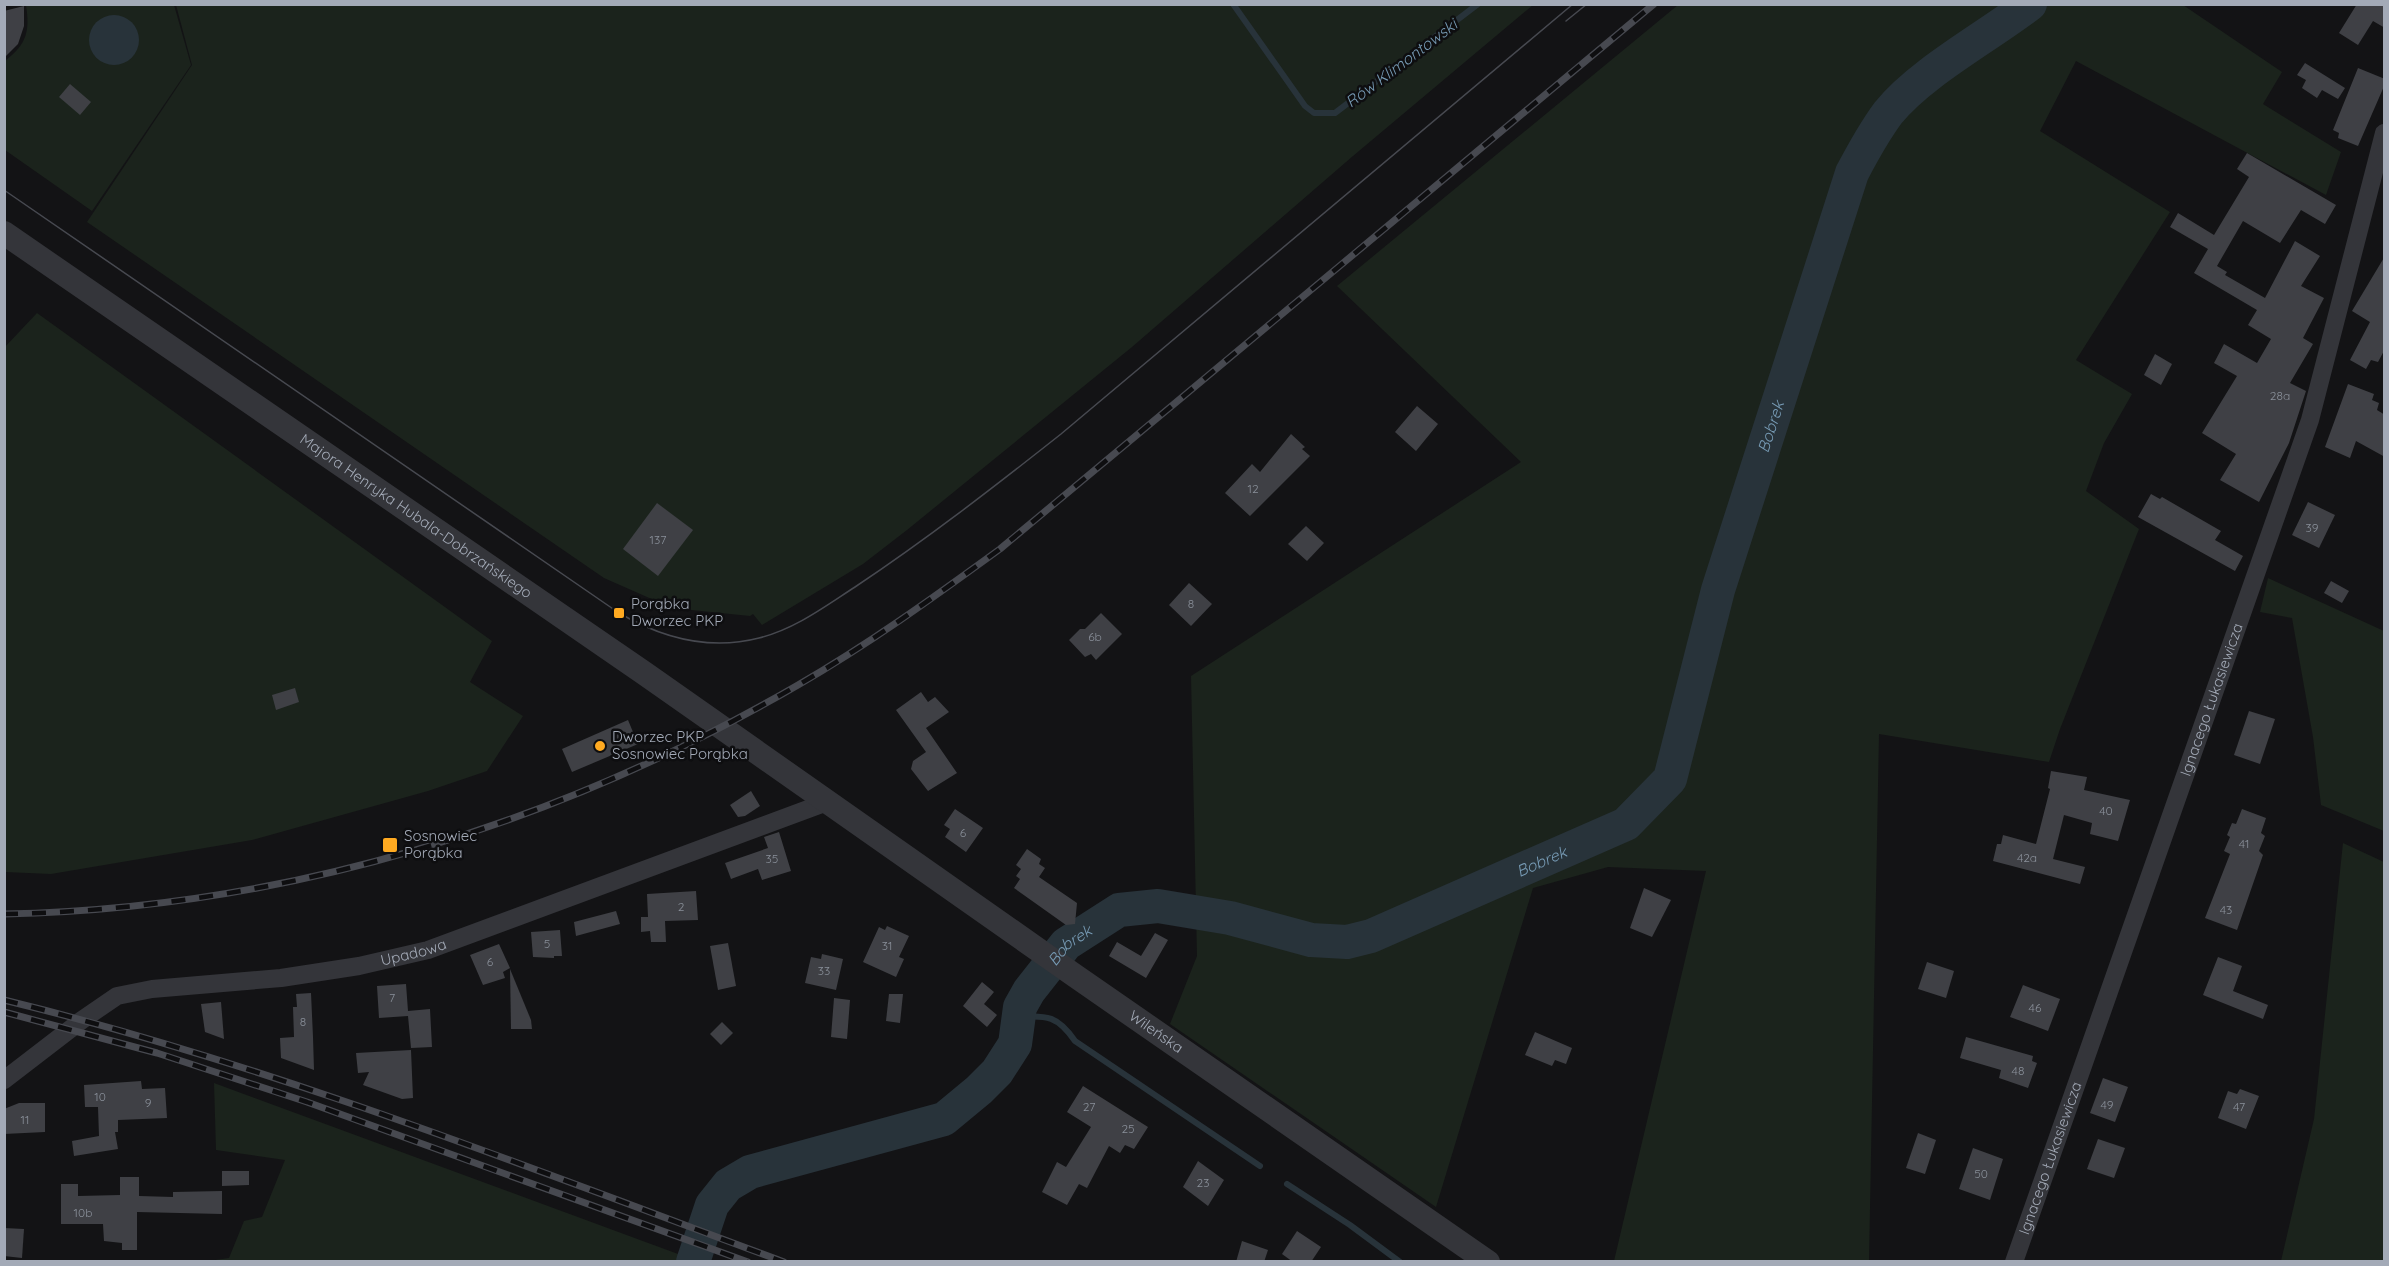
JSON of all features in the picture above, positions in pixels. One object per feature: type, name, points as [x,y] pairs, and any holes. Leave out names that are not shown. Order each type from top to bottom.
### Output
[{"type":"street","name":"Ignacego Łukasiewicza","points":[[2014,1262],[2310,420],[2385,133]]},
{"type":"street","name":"Majora Henryka Hubala-Dobrzańskiego","points":[[4,232],[644,673],[827,802]]},
{"type":"street","name":"Wileńska","points":[[827,802],[1488,1262]]},
{"type":"street","name":"Upadowa","points":[[4,1080],[117,996],[152,989],[281,978],[358,966],[428,950],[827,802]]},
{"type":"shaded area","points":[[26,5],[174,5],[191,65],[92,211],[5,150],[5,61],[18,49],[25,36],[28,22]]},
{"type":"shaded area","points":[[176,5],[1533,5],[1353,156],[1132,347],[907,530],[863,564],[762,625],[753,614],[750,616],[672,608],[604,578],[87,222],[192,65]]},
{"type":"shaded area","points":[[1678,5],[2183,5],[2282,72],[2263,104],[2341,152],[2326,195],[2076,61],[2040,131],[2170,212],[2076,360],[2132,394],[2104,443],[2086,491],[2139,529],[2049,762],[1879,734],[1869,1261],[1614,1261],[1706,871],[1608,867],[1533,888],[1436,1207],[1170,1024],[1197,956],[1191,676],[1521,462],[1337,286]]},
{"type":"shaded area","points":[[114,15],[132,22],[139,40],[132,58],[114,65],[96,58],[89,40],[96,22]]},
{"type":"shaded area","points":[[37,313],[492,641],[470,682],[523,716],[487,771],[428,791],[252,840],[51,874],[5,872],[4,348]]},
{"type":"shaded area","points":[[2268,578],[2384,631],[2384,831],[2321,805],[2313,737],[2292,618],[2260,612]]},
{"type":"shaded area","points":[[2343,843],[2384,862],[2384,1261],[2281,1261],[2314,1119]]},
{"type":"shaded area","points":[[214,1083],[697,1261],[208,1261],[229,1258],[244,1221],[262,1217],[285,1160],[216,1150]]},
{"type":"building","points":[[2357,4],[2385,4],[2385,28],[2373,21],[2358,45],[2339,33]]},
{"type":"building","points":[[24,6],[24,26],[18,44],[4,58],[4,11]]},
{"type":"building","points":[[2305,63],[2345,88],[2338,99],[2322,90],[2317,98],[2302,88],[2306,80],[2297,75]]},
{"type":"building","points":[[2358,68],[2385,79],[2385,84],[2358,146],[2338,138],[2339,133],[2333,130]]},
{"type":"building","points":[[70,84],[91,102],[80,115],[59,97]]},
{"type":"building","points":[[2247,153],[2336,205],[2325,224],[2301,210],[2280,243],[2243,221],[2217,266],[2227,272],[2225,275],[2265,298],[2295,241],[2320,256],[2301,286],[2324,298],[2303,338],[2313,344],[2290,383],[2306,391],[2289,443],[2259,502],[2220,480],[2236,454],[2202,433],[2237,376],[2214,363],[2224,344],[2257,363],[2271,339],[2248,325],[2257,310],[2194,273],[2208,249],[2170,227],[2178,213],[2214,235],[2249,177],[2237,169]]},
{"type":"building","points":[[2385,256],[2385,349],[2378,362],[2371,360],[2366,369],[2350,360],[2370,322],[2352,311]]},
{"type":"building","points":[[2155,354],[2172,364],[2161,385],[2144,375]]},
{"type":"building","points":[[2348,384],[2374,394],[2372,400],[2379,403],[2377,410],[2385,415],[2385,457],[2356,441],[2350,458],[2325,447]]},
{"type":"building","points":[[1417,406],[1438,424],[1416,451],[1395,432]]},
{"type":"building","points":[[1291,434],[1305,447],[1302,449],[1310,456],[1250,516],[1225,493],[1252,464],[1260,472]]},
{"type":"building","points":[[2151,494],[2160,499],[2162,497],[2221,531],[2215,540],[2243,556],[2235,571],[2138,517]]},
{"type":"building","points":[[2308,502],[2335,515],[2319,548],[2292,535]]},
{"type":"building","points":[[657,503],[693,530],[658,576],[623,549]]},
{"type":"building","points":[[1306,526],[1324,543],[1307,561],[1288,544]]},
{"type":"building","points":[[2331,581],[2349,591],[2342,603],[2324,593]]},
{"type":"building","points":[[1189,583],[1212,604],[1191,626],[1169,605]]},
{"type":"building","points":[[1101,613],[1122,634],[1096,660],[1091,654],[1085,657],[1069,640],[1080,629],[1085,629]]},
{"type":"building","points":[[295,688],[299,702],[276,710],[272,695]]},
{"type":"building","points":[[921,692],[928,702],[935,697],[949,712],[926,728],[957,773],[928,791],[911,769],[913,761],[926,752],[896,710]]},
{"type":"building","points":[[2249,711],[2275,719],[2260,764],[2234,755]]},
{"type":"building","name":"Dworzec PKP Sosnowiec Porąbka","points":[[628,720],[638,744],[572,772],[562,749]]},
{"type":"building","points":[[2051,771],[2087,777],[2084,790],[2130,800],[2118,841],[2090,834],[2092,823],[2064,815],[2053,859],[2085,867],[2080,884],[1993,861],[1997,844],[2001,844],[2003,835],[2036,844],[2050,789],[2048,788]]},
{"type":"building","points":[[751,791],[760,806],[745,816],[738,817],[730,805]]},
{"type":"building","points":[[955,809],[983,828],[966,852],[945,837],[950,829],[944,825]]},
{"type":"building","points":[[2242,809],[2266,818],[2261,833],[2265,836],[2259,851],[2263,855],[2237,930],[2205,918],[2230,854],[2224,851],[2230,837],[2227,835],[2232,823],[2236,824]]},
{"type":"building","points":[[779,832],[791,871],[762,880],[758,869],[731,879],[725,863],[768,848],[764,837]]},
{"type":"building","points":[[1027,849],[1041,859],[1039,864],[1045,868],[1039,877],[1077,903],[1075,924],[1066,925],[1014,888],[1020,879],[1016,876],[1021,869],[1016,865]]},
{"type":"building","points":[[1644,888],[1671,900],[1652,937],[1630,928]]},
{"type":"building","points":[[696,891],[698,920],[665,921],[666,942],[651,942],[650,931],[641,932],[641,917],[648,917],[647,894]]},
{"type":"building","points":[[616,911],[620,924],[576,936],[574,922]]},
{"type":"building","points":[[887,926],[909,936],[899,957],[904,959],[896,977],[863,962],[879,927],[885,930]]},
{"type":"building","points":[[560,930],[562,956],[533,957],[531,932]]},
{"type":"building","points":[[1155,933],[1168,940],[1146,978],[1109,956],[1117,942],[1141,956]]},
{"type":"building","points":[[728,943],[736,986],[718,990],[710,946]]},
{"type":"building","points":[[499,944],[510,968],[503,972],[505,978],[483,985],[470,955]]},
{"type":"building","points":[[822,954],[843,959],[836,990],[805,983],[811,957],[821,959]]},
{"type":"building","points":[[2218,957],[2242,966],[2233,991],[2268,1005],[2263,1019],[2203,995]]},
{"type":"building","points":[[1927,962],[1954,971],[1946,998],[1918,989]]},
{"type":"building","points":[[510,969],[531,1020],[532,1029],[511,1029]]},
{"type":"building","points":[[982,982],[994,992],[984,1004],[997,1015],[987,1027],[963,1006]]},
{"type":"building","points":[[406,984],[408,1011],[430,1009],[432,1047],[411,1048],[408,1016],[379,1018],[377,986]]},
{"type":"building","points":[[2023,985],[2060,999],[2048,1031],[2010,1017]]},
{"type":"building","points":[[311,993],[314,1070],[281,1058],[280,1038],[294,1037],[293,1007],[297,1007],[296,994]]},
{"type":"building","points":[[889,994],[903,994],[900,1023],[886,1021]]},
{"type":"building","points":[[834,998],[850,1000],[847,1039],[831,1037]]},
{"type":"building","points":[[221,1002],[224,1039],[205,1032],[201,1004]]},
{"type":"building","points":[[722,1022],[733,1033],[721,1045],[710,1034]]},
{"type":"building","points":[[1535,1032],[1572,1048],[1566,1064],[1555,1060],[1552,1066],[1525,1055]]},
{"type":"building","points":[[1966,1037],[2033,1056],[2032,1061],[2037,1063],[2028,1088],[1999,1078],[2001,1070],[1960,1058]]},
{"type":"building","points":[[411,1050],[413,1098],[402,1099],[363,1085],[369,1072],[358,1073],[356,1053]]},
{"type":"building","points":[[2103,1078],[2128,1087],[2115,1122],[2090,1113]]},
{"type":"building","points":[[141,1081],[142,1089],[165,1088],[167,1118],[118,1120],[118,1132],[115,1132],[118,1149],[74,1156],[72,1141],[99,1136],[98,1107],[85,1107],[84,1085]]},
{"type":"building","points":[[1083,1086],[1148,1127],[1134,1149],[1125,1145],[1120,1153],[1109,1146],[1087,1188],[1079,1184],[1067,1205],[1042,1192],[1057,1162],[1066,1167],[1091,1127],[1067,1112]]},
{"type":"building","points":[[2240,1089],[2259,1096],[2246,1129],[2218,1118],[2228,1091],[2237,1094]]},
{"type":"building","points":[[19,1103],[45,1103],[45,1132],[4,1134],[4,1109]]},
{"type":"building","points":[[1918,1133],[1936,1140],[1925,1174],[1906,1168]]},
{"type":"building","points":[[2098,1139],[2125,1148],[2114,1178],[2087,1169]]},
{"type":"building","points":[[1973,1148],[2003,1159],[1990,1200],[1959,1189]]},
{"type":"building","points":[[1198,1161],[1224,1180],[1208,1206],[1183,1187]]},
{"type":"building","points":[[222,1171],[249,1171],[249,1185],[222,1186]]},
{"type":"building","points":[[120,1177],[139,1177],[139,1196],[173,1197],[173,1192],[222,1191],[222,1214],[137,1212],[137,1250],[122,1250],[122,1243],[104,1241],[103,1224],[61,1224],[61,1184],[78,1184],[78,1196],[120,1195]]},
{"type":"building","points":[[4,1228],[24,1229],[22,1258],[4,1256]]},
{"type":"building","points":[[1297,1231],[1321,1247],[1311,1262],[1293,1262],[1282,1254]]},
{"type":"building","points":[[1242,1241],[1268,1250],[1264,1262],[1236,1262]]},
{"type":"waterway","name":"Rów Klimontowski","points":[[1233,4],[1305,106],[1314,113],[1335,113],[1478,4]]},
{"type":"waterway","name":"Rów Klimontowski","points":[[2010,4],[2015,16]]},
{"type":"waterway","name":"Bobrek","points":[[693,1262],[712,1205],[728,1185],[750,1172],[944,1119],[997,1072],[1015,1044],[1020,1007],[1029,991],[1066,944],[1119,910],[1158,906],[1230,918],[1311,940],[1347,942],[1371,936],[1626,824],[1670,779],[1718,590],[1852,173],[1878,127],[1902,98],[1936,70],[2030,4]]},
{"type":"waterway","points":[[1019,1017],[1045,1017],[1057,1022],[1075,1041],[1260,1166]]},
{"type":"waterway","points":[[1287,1184],[1350,1225],[1400,1262]]},
{"type":"tram line","points":[[4,190],[619,613],[652,629],[686,640],[740,642],[772,634],[809,617],[882,569],[985,493],[1061,434],[1573,4]]},
{"type":"tram line","points":[[1566,21],[1587,4]]},
{"type":"railway","points":[[4,914],[108,908],[212,896],[314,876],[415,850],[514,818],[612,779],[706,735],[798,685],[876,637],[1000,549],[1654,4]]},
{"type":"railway","points":[[4,1000],[104,1026],[300,1086],[495,1154],[784,1262]]},
{"type":"railway","points":[[4,1012],[157,1053],[307,1102],[748,1262]]},
{"type":"place","name":"Porąbka Dworzec PKP","points":[[619,613]]},
{"type":"place","name":"Dworzec PKP Sosnowiec Porąbka","points":[[600,746]]},
{"type":"place","name":"Sosnowiec Porąbka","points":[[390,845]]}]
